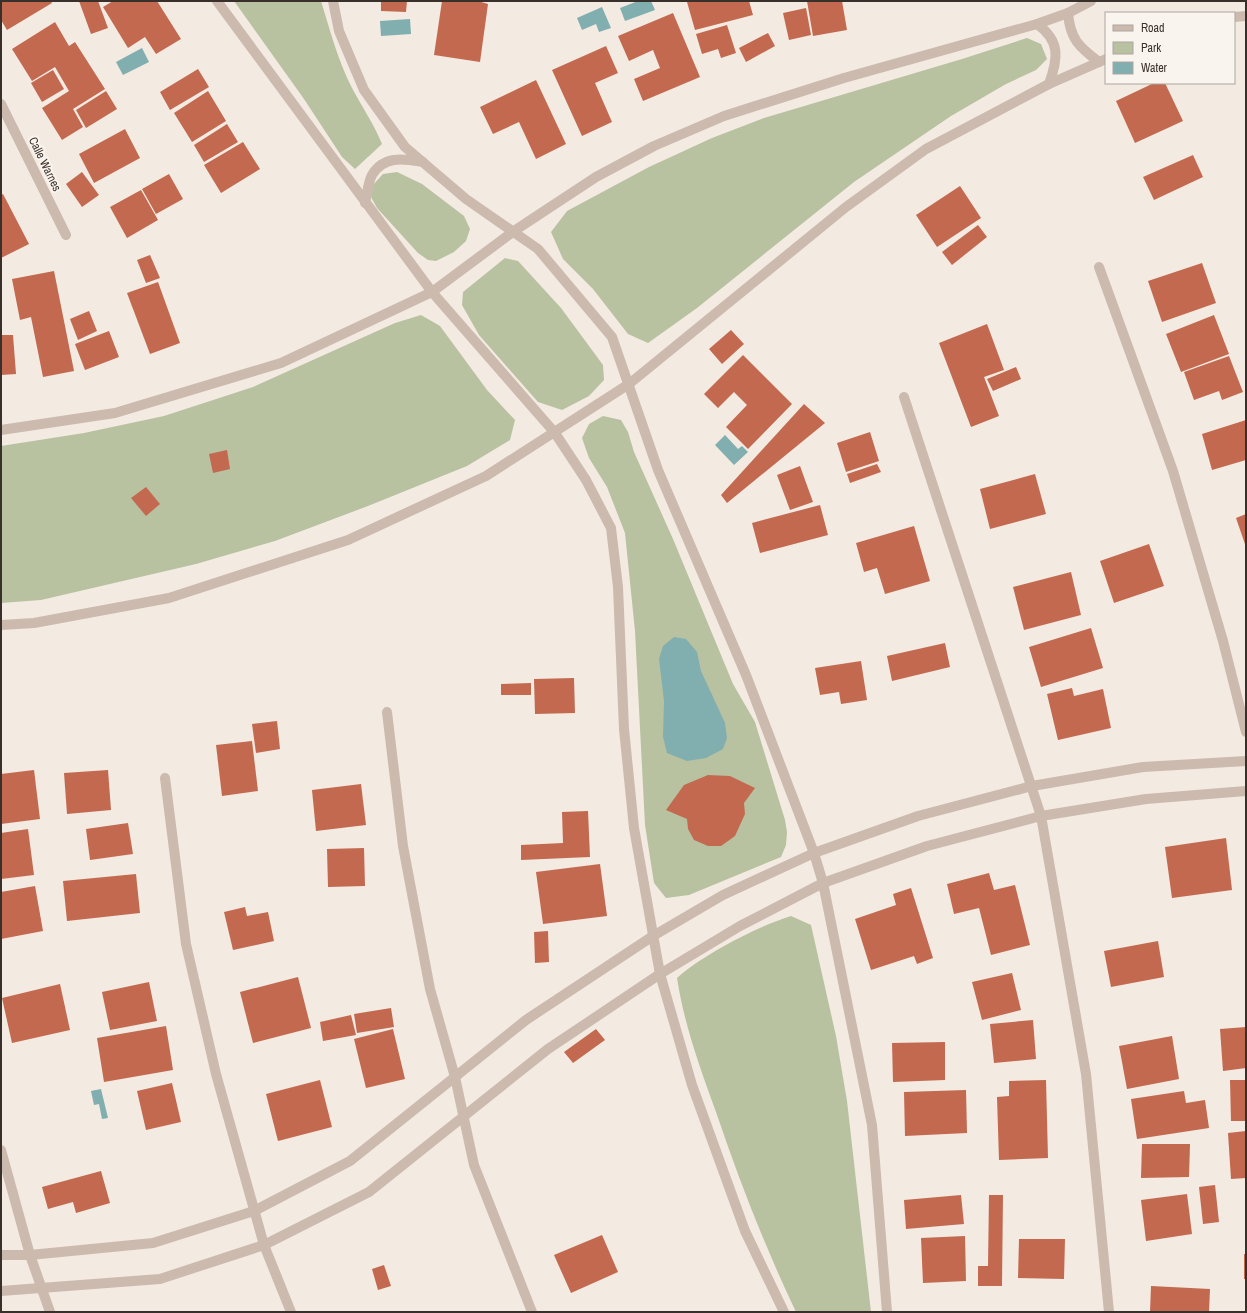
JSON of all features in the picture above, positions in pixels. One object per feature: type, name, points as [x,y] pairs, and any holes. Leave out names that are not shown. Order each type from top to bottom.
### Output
[{"type":"street","points":[[217,1],[258,54],[314,134],[432,292],[555,433],[586,480],[611,528],[618,587],[624,729],[633,820],[660,974],[692,1085],[742,1224],[784,1312]]},
{"type":"street","points":[[333,1],[339,31],[364,90],[405,147],[466,199],[538,249],[612,337],[658,470],[746,674],[814,853],[822,883],[872,1125],[887,1312]]},
{"type":"street","points":[[1,430],[114,413],[281,363],[432,292],[514,231],[596,177],[654,146],[724,116],[844,78],[1037,24],[1068,13],[1092,1]]},
{"type":"street","points":[[1068,13],[1069,24],[1074,38],[1083,50],[1102,61]]},
{"type":"street","points":[[1235,17],[1246,16]]},
{"type":"street","points":[[1037,24],[1047,31],[1055,46],[1056,64],[1049,84]]},
{"type":"street","points":[[1,625],[34,623],[169,598],[348,540],[486,476],[629,384],[846,207],[926,149],[1049,84],[1102,61]]},
{"type":"street","name":"Calle Warnes","points":[[1,104],[66,235]]},
{"type":"street","points":[[365,202],[372,175],[384,163],[398,158],[423,162]]},
{"type":"street","points":[[1099,267],[1173,471],[1223,641],[1246,732]]},
{"type":"street","points":[[904,397],[1041,816],[1086,1074],[1109,1312]]},
{"type":"street","points":[[387,712],[403,846],[430,989],[455,1077],[474,1165],[532,1312]]},
{"type":"street","points":[[1,1255],[30,1255],[153,1243],[254,1210],[350,1161],[526,1020],[653,936],[723,895],[814,853],[918,816],[1032,786],[1143,767],[1246,761]]},
{"type":"street","points":[[165,778],[186,944],[216,1074],[264,1245],[291,1312]]},
{"type":"street","points":[[1,1291],[160,1279],[264,1245],[369,1192],[548,1049],[660,974],[740,926],[822,883],[928,846],[1041,816],[1146,799],[1246,791]]},
{"type":"street","points":[[1,1150],[30,1255],[50,1312]]},
{"type":"green space","points":[[234,1],[321,1],[347,78],[382,144],[355,169],[342,157],[304,99]]},
{"type":"green space","points":[[1027,38],[1041,44],[1047,59],[1036,70],[1006,84],[951,116],[854,182],[697,308],[648,343],[628,334],[593,289],[563,259],[551,232],[567,211],[649,167],[712,138],[764,118]]},
{"type":"green space","points":[[397,172],[422,184],[464,216],[470,229],[466,241],[454,252],[436,261],[428,260],[418,253],[377,208],[371,197],[373,185],[383,174]]},
{"type":"green space","points":[[505,258],[518,261],[561,308],[603,365],[604,380],[589,396],[562,410],[538,402],[479,335],[462,305],[463,292]]},
{"type":"green space","points":[[421,315],[440,326],[487,390],[515,420],[510,440],[467,466],[368,506],[275,541],[196,564],[41,600],[1,603],[1,446],[84,433],[164,416],[253,387],[395,323]]},
{"type":"green space","points":[[603,416],[621,420],[628,432],[634,452],[673,539],[733,684],[755,722],[785,820],[787,832],[786,845],[781,857],[689,895],[666,898],[654,883],[645,825],[635,631],[625,533],[607,487],[589,458],[582,438],[589,424]]},
{"type":"green space","points":[[791,916],[811,925],[836,1036],[847,1101],[871,1312],[796,1312],[763,1238],[734,1163],[693,1046],[680,995],[677,978],[688,969],[731,942],[762,927]]},
{"type":"water","points":[[638,1],[651,1],[655,10],[625,21],[620,8]]},
{"type":"water","points":[[602,7],[611,28],[599,32],[596,24],[582,30],[577,18]]},
{"type":"water","points":[[410,19],[411,34],[381,36],[380,21]]},
{"type":"water","points":[[142,48],[149,62],[123,75],[116,62]]},
{"type":"water","points":[[725,435],[738,449],[742,446],[748,452],[734,465],[715,445]]},
{"type":"water","points":[[674,637],[686,639],[697,652],[701,671],[725,723],[727,738],[723,749],[706,758],[687,761],[667,753],[663,737],[664,701],[659,659],[663,646]]},
{"type":"water","points":[[101,1089],[108,1118],[102,1119],[99,1104],[94,1105],[91,1091]]},
{"type":"building","points":[[1,1],[51,1],[52,3],[7,30],[1,20]]},
{"type":"building","points":[[79,1],[98,1],[108,28],[91,34]]},
{"type":"building","points":[[113,1],[157,1],[181,39],[156,54],[145,37],[128,48],[103,7]]},
{"type":"building","points":[[381,1],[407,1],[406,12],[381,11]]},
{"type":"building","points":[[442,1],[478,1],[488,4],[480,62],[434,55]]},
{"type":"building","points":[[749,1],[753,15],[695,30],[687,2]]},
{"type":"building","points":[[807,1],[842,1],[847,30],[813,36]]},
{"type":"building","points":[[806,8],[811,35],[789,40],[783,13]]},
{"type":"building","points":[[673,13],[700,77],[643,101],[634,79],[660,68],[653,50],[629,61],[618,36]]},
{"type":"building","points":[[55,22],[69,46],[75,42],[105,89],[73,109],[83,127],[62,140],[42,108],[69,91],[55,67],[32,81],[12,49]]},
{"type":"building","points":[[727,25],[736,53],[721,58],[718,49],[702,54],[696,34]]},
{"type":"building","points":[[768,33],[775,46],[746,62],[739,48]]},
{"type":"building","points":[[606,46],[618,73],[595,83],[612,122],[582,136],[552,70]]},
{"type":"building","points":[[198,69],[209,87],[170,110],[160,92]]},
{"type":"building","points":[[53,70],[64,89],[42,102],[31,83]]},
{"type":"building","points":[[536,80],[566,144],[536,159],[519,122],[493,134],[480,107]]},
{"type":"building","points":[[1152,84],[1165,84],[1183,121],[1135,143],[1116,101]]},
{"type":"building","points":[[106,91],[117,109],[86,128],[76,110]]},
{"type":"building","points":[[208,91],[226,121],[192,142],[174,113]]},
{"type":"building","points":[[227,124],[238,142],[204,162],[194,145]]},
{"type":"building","points":[[125,129],[140,158],[94,183],[79,154]]},
{"type":"building","points":[[243,142],[260,169],[221,193],[204,165]]},
{"type":"building","points":[[1193,155],[1203,177],[1154,200],[1143,177]]},
{"type":"building","points":[[82,172],[99,195],[82,207],[66,184]]},
{"type":"building","points":[[169,174],[183,199],[156,214],[142,189]]},
{"type":"building","points":[[960,186],[981,218],[937,247],[916,215]]},
{"type":"building","points":[[141,190],[158,220],[127,238],[110,207]]},
{"type":"building","points":[[3,194],[29,244],[1,258],[1,195]]},
{"type":"building","points":[[978,225],[987,237],[952,265],[942,252]]},
{"type":"building","points":[[150,255],[160,278],[146,283],[137,260]]},
{"type":"building","points":[[1202,263],[1216,303],[1162,322],[1148,281]]},
{"type":"building","points":[[54,271],[74,371],[43,377],[31,317],[20,320],[12,279]]},
{"type":"building","points":[[158,282],[180,343],[150,354],[127,293]]},
{"type":"building","points":[[89,311],[97,331],[78,340],[70,319]]},
{"type":"building","points":[[1214,315],[1229,354],[1181,372],[1166,334]]},
{"type":"building","points":[[987,324],[1004,370],[984,377],[999,416],[971,427],[939,343]]},
{"type":"building","points":[[731,330],[744,344],[722,364],[709,349]]},
{"type":"building","points":[[109,331],[119,357],[85,370],[75,344]]},
{"type":"building","points":[[1,335],[13,335],[16,374],[1,375]]},
{"type":"building","points":[[743,355],[792,404],[748,449],[726,427],[747,405],[734,392],[718,408],[704,394]]},
{"type":"building","points":[[1229,356],[1243,392],[1222,400],[1219,391],[1194,400],[1184,372]]},
{"type":"building","points":[[1016,367],[1021,379],[993,391],[987,379]]},
{"type":"building","points":[[804,404],[825,423],[727,503],[721,495]]},
{"type":"building","points":[[1246,420],[1246,460],[1212,470],[1202,434]]},
{"type":"building","points":[[870,432],[879,461],[846,472],[837,443]]},
{"type":"building","points":[[227,450],[230,469],[213,473],[209,454]]},
{"type":"building","points":[[877,464],[881,472],[850,483],[847,474]]},
{"type":"building","points":[[800,466],[813,502],[790,510],[777,475]]},
{"type":"building","points":[[1035,474],[1046,514],[990,529],[980,489]]},
{"type":"building","points":[[146,487],[160,504],[146,516],[131,498]]},
{"type":"building","points":[[820,505],[828,535],[760,553],[752,523]]},
{"type":"building","points":[[1246,514],[1246,547],[1236,518]]},
{"type":"building","points":[[914,526],[930,581],[885,594],[877,568],[864,572],[856,543]]},
{"type":"building","points":[[1149,544],[1164,586],[1114,603],[1100,561]]},
{"type":"building","points":[[1071,572],[1081,615],[1024,630],[1013,587]]},
{"type":"building","points":[[1091,628],[1103,668],[1041,687],[1029,647]]},
{"type":"building","points":[[945,643],[950,667],[892,681],[887,656]]},
{"type":"building","points":[[861,661],[867,700],[841,704],[839,692],[820,695],[815,668]]},
{"type":"building","points":[[574,678],[575,713],[535,714],[534,679]]},
{"type":"building","points":[[531,683],[531,695],[501,695],[501,684]]},
{"type":"building","points":[[1072,688],[1074,696],[1103,689],[1111,728],[1058,740],[1047,694]]},
{"type":"building","points":[[277,721],[280,749],[256,753],[252,724]]},
{"type":"building","points":[[252,741],[258,791],[222,796],[216,745]]},
{"type":"building","points":[[34,770],[40,819],[1,824],[1,774]]},
{"type":"building","points":[[108,770],[111,810],[67,814],[64,773]]},
{"type":"building","points":[[708,775],[730,776],[755,788],[744,803],[745,814],[735,836],[721,846],[708,846],[694,840],[688,829],[687,819],[666,810],[684,785]]},
{"type":"building","points":[[361,784],[366,825],[316,831],[312,790]]},
{"type":"building","points":[[588,811],[590,857],[521,860],[521,845],[563,843],[562,812]]},
{"type":"building","points":[[128,823],[133,854],[90,860],[86,829]]},
{"type":"building","points":[[28,829],[34,875],[1,879],[1,833]]},
{"type":"building","points":[[1226,838],[1232,890],[1172,898],[1165,847]]},
{"type":"building","points":[[364,848],[365,886],[328,887],[327,849]]},
{"type":"building","points":[[600,864],[607,916],[543,924],[536,872]]},
{"type":"building","points":[[989,873],[994,890],[1015,885],[1030,945],[991,955],[979,908],[954,914],[947,884]]},
{"type":"building","points":[[136,874],[140,913],[67,921],[63,881]]},
{"type":"building","points":[[35,886],[43,931],[1,939],[1,892]]},
{"type":"building","points":[[911,888],[933,958],[917,964],[914,956],[871,970],[855,919],[896,905],[893,894]]},
{"type":"building","points":[[245,907],[247,916],[268,912],[274,941],[233,950],[224,912]]},
{"type":"building","points":[[548,931],[549,962],[535,963],[534,932]]},
{"type":"building","points":[[1158,941],[1164,977],[1111,987],[1104,951]]},
{"type":"building","points":[[1012,973],[1021,1010],[982,1020],[972,982]]},
{"type":"building","points":[[298,977],[311,1028],[253,1043],[240,992]]},
{"type":"building","points":[[149,982],[157,1021],[110,1030],[102,992]]},
{"type":"building","points":[[60,984],[70,1030],[12,1043],[2,998]]},
{"type":"building","points":[[391,1008],[394,1027],[357,1033],[354,1014]]},
{"type":"building","points":[[351,1015],[356,1035],[323,1041],[320,1022]]},
{"type":"building","points":[[1033,1020],[1036,1059],[994,1063],[990,1024]]},
{"type":"building","points":[[166,1026],[173,1070],[104,1082],[97,1038]]},
{"type":"building","points":[[1246,1027],[1246,1068],[1223,1071],[1220,1029]]},
{"type":"building","points":[[393,1029],[405,1079],[366,1088],[354,1039]]},
{"type":"building","points":[[596,1029],[605,1040],[573,1063],[564,1052]]},
{"type":"building","points":[[1172,1036],[1179,1079],[1127,1089],[1119,1046]]},
{"type":"building","points":[[945,1042],[945,1080],[893,1082],[892,1043]]},
{"type":"building","points":[[320,1080],[332,1127],[278,1141],[266,1094]]},
{"type":"building","points":[[1046,1080],[1048,1158],[999,1160],[997,1097],[1009,1096],[1009,1081]]},
{"type":"building","points":[[1230,1080],[1246,1080],[1246,1121],[1231,1121]]},
{"type":"building","points":[[172,1083],[181,1122],[146,1130],[137,1091]]},
{"type":"building","points":[[966,1090],[967,1133],[905,1136],[904,1092]]},
{"type":"building","points":[[1184,1091],[1186,1103],[1205,1100],[1209,1128],[1137,1139],[1131,1099]]},
{"type":"building","points":[[1246,1131],[1246,1178],[1231,1179],[1228,1133]]},
{"type":"building","points":[[1142,1144],[1190,1144],[1189,1177],[1141,1178]]},
{"type":"building","points":[[101,1171],[110,1203],[76,1213],[73,1202],[48,1209],[42,1187]]},
{"type":"building","points":[[1215,1185],[1219,1222],[1203,1224],[1199,1187]]},
{"type":"building","points":[[1187,1194],[1192,1234],[1146,1241],[1141,1200]]},
{"type":"building","points":[[961,1195],[964,1224],[906,1229],[904,1200]]},
{"type":"building","points":[[989,1195],[1003,1195],[1002,1286],[978,1286],[978,1266],[988,1266]]},
{"type":"building","points":[[602,1235],[618,1272],[571,1293],[554,1255]]},
{"type":"building","points":[[965,1236],[966,1281],[923,1283],[921,1238]]},
{"type":"building","points":[[1019,1239],[1065,1239],[1064,1279],[1018,1278]]},
{"type":"building","points":[[1244,1254],[1246,1254],[1246,1279],[1244,1279]]},
{"type":"building","points":[[384,1265],[391,1286],[378,1290],[372,1269]]},
{"type":"building","points":[[1151,1286],[1210,1289],[1209,1312],[1150,1312]]}]
